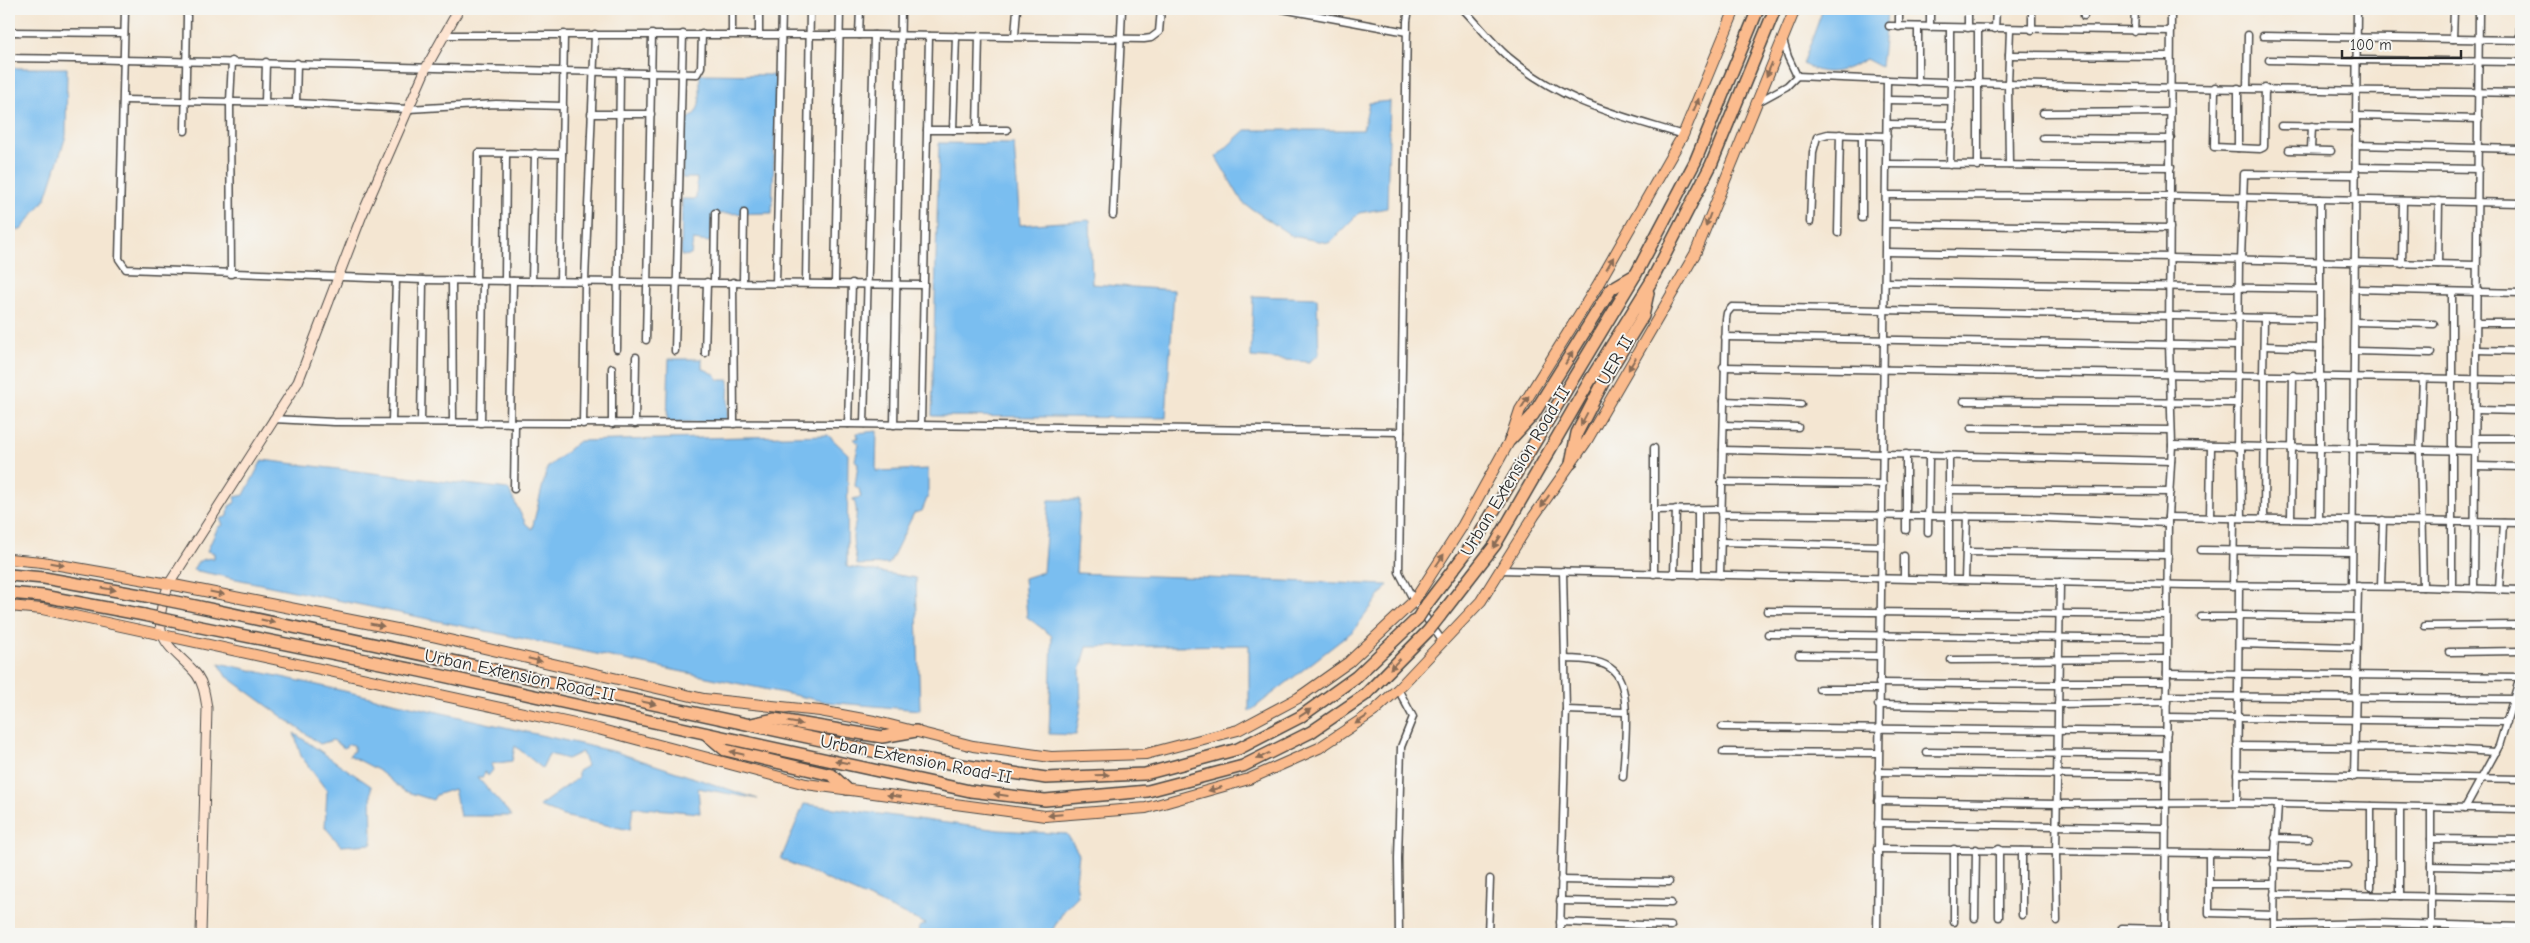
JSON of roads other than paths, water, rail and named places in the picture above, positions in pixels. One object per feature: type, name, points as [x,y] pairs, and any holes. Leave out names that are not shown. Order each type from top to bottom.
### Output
[{"type":"highway","name":"Urban Extension Road-II","points":[[9,576],[44,578],[186,604],[877,752],[1046,778],[1145,774],[1238,749],[1300,717],[1356,677],[1422,611],[1478,537],[1636,274],[1695,162],[1758,9]]},
{"type":"highway","name":"Urban Extension Road-II","points":[[9,593],[43,596],[144,615],[420,671],[970,791],[1045,800],[1148,791],[1243,766],[1311,732],[1365,695],[1431,628],[1495,545],[1589,382],[1651,282],[1681,226],[1732,116],[1775,9]]},
{"type":"highway","points":[[1510,440],[1533,415],[1611,290],[1636,274]]},
{"type":"highway","points":[[1571,463],[1577,433],[1608,373],[1643,316],[1651,282]]},
{"type":"highway","points":[[747,725],[774,720],[882,737],[916,731]]},
{"type":"highway","points":[[704,732],[725,750],[832,775],[847,789]]},
{"type":"main road","points":[[201,934],[207,708],[203,685],[197,675],[170,647],[163,635],[160,620],[169,584],[298,382],[362,215],[426,66],[459,9]]},
{"type":"main road","points":[[9,559],[42,562],[169,584],[432,636],[704,699],[820,711],[916,731],[973,746],[1051,757],[1146,754],[1238,730],[1298,698],[1349,662],[1414,601],[1463,525],[1510,440],[1520,410],[1597,286],[1682,135],[1734,9]]},
{"type":"main road","name":"UER II","points":[[9,606],[42,609],[598,729],[806,784],[968,807],[1045,816],[1146,808],[1249,780],[1319,748],[1373,712],[1398,689],[1481,601],[1571,463],[1636,357],[1695,254],[1795,9]]},
{"type":"street","points":[[125,9],[119,259],[122,266],[130,270],[337,279],[924,284]]},
{"type":"street","points":[[185,9],[187,16],[185,131]]},
{"type":"street","points":[[732,9],[732,34]]},
{"type":"street","points":[[759,9],[759,35]]},
{"type":"street","points":[[776,283],[782,9]]},
{"type":"street","points":[[806,283],[810,9]]},
{"type":"street","points":[[835,283],[840,9]]},
{"type":"street","points":[[859,34],[860,9]]},
{"type":"street","points":[[894,425],[901,9]]},
{"type":"street","points":[[1015,36],[1017,9]]},
{"type":"street","points":[[1113,215],[1122,9]]},
{"type":"street","points":[[443,35],[732,34],[809,36],[874,34],[1144,39],[1157,35],[1161,27],[1161,9]]},
{"type":"street","points":[[1282,9],[1407,32]]},
{"type":"street","points":[[1409,9],[1407,32],[1399,572],[1414,601],[1431,628],[1443,642]]},
{"type":"street","points":[[1463,9],[1505,54],[1566,96],[1597,109],[1682,135]]},
{"type":"street","points":[[1899,9],[1899,26]]},
{"type":"street","points":[[1930,9],[1930,27]]},
{"type":"street","points":[[1968,9],[1968,28]]},
{"type":"street","points":[[1995,29],[1996,9]]},
{"type":"street","points":[[2032,9],[2032,30]]},
{"type":"street","points":[[2084,9],[2084,16]]},
{"type":"street","points":[[2134,9],[2134,32]]},
{"type":"street","points":[[2122,928],[2165,931],[2168,520],[2172,445],[2169,343],[2171,9]]},
{"type":"street","points":[[2354,777],[2356,617],[2352,552],[2357,9]]},
{"type":"street","points":[[2453,39],[2454,9]]},
{"type":"street","points":[[2474,589],[2480,9]]},
{"type":"street","points":[[2263,36],[2521,40],[2520,9]]},
{"type":"street","points":[[1889,26],[2134,32],[2171,31]]},
{"type":"street","points":[[1918,27],[1918,82]]},
{"type":"street","points":[[1950,28],[1952,102],[1950,165]]},
{"type":"street","points":[[1978,28],[1978,166]]},
{"type":"street","points":[[2008,165],[2010,29]]},
{"type":"street","points":[[9,32],[124,33]]},
{"type":"street","points":[[560,281],[564,34]]},
{"type":"street","points":[[583,424],[585,281],[591,180],[591,114],[595,34]]},
{"type":"street","points":[[646,340],[652,34]]},
{"type":"street","points":[[675,351],[682,34]]},
{"type":"street","points":[[9,58],[232,61],[564,72],[697,74],[701,70],[702,34]]},
{"type":"street","points":[[864,424],[874,34]]},
{"type":"street","points":[[2247,88],[2248,35]]},
{"type":"street","points":[[922,425],[929,36]]},
{"type":"street","points":[[953,130],[956,36]]},
{"type":"street","points":[[977,130],[979,36]]},
{"type":"street","points":[[1783,38],[1788,57],[1797,76]]},
{"type":"street","points":[[2009,55],[2170,56]]},
{"type":"street","points":[[2269,60],[2516,62]]},
{"type":"street","points":[[231,274],[230,101],[232,61]]},
{"type":"street","points":[[265,102],[266,62]]},
{"type":"street","points":[[296,102],[297,63]]},
{"type":"street","points":[[617,349],[620,72]]},
{"type":"street","points":[[1756,103],[1787,86],[1797,76],[1978,84],[2521,93]]},
{"type":"street","points":[[1876,934],[1879,613],[1886,312],[1887,80]]},
{"type":"street","points":[[2215,87],[2214,147],[2260,149],[2264,147],[2265,88]]},
{"type":"street","points":[[2238,88],[2238,148]]},
{"type":"street","points":[[124,100],[296,102],[408,109],[496,104],[563,106]]},
{"type":"street","points":[[1887,100],[1952,102]]},
{"type":"street","points":[[2043,113],[2170,112]]},
{"type":"street","points":[[591,114],[651,114]]},
{"type":"street","points":[[2356,116],[2479,119]]},
{"type":"street","points":[[1887,124],[1952,125]]},
{"type":"street","points":[[2281,126],[2356,126]]},
{"type":"street","points":[[2311,150],[2312,126]]},
{"type":"street","points":[[927,130],[1007,130]]},
{"type":"street","points":[[1810,222],[1815,142],[1822,134],[1887,136]]},
{"type":"street","points":[[1838,233],[1840,134]]},
{"type":"street","points":[[1862,135],[1862,218]]},
{"type":"street","points":[[2043,138],[2171,139]]},
{"type":"street","points":[[2356,145],[2521,149]]},
{"type":"street","points":[[2289,150],[2331,151]]},
{"type":"street","points":[[481,423],[478,153],[562,154]]},
{"type":"street","points":[[532,281],[535,153]]},
{"type":"street","points":[[505,281],[506,154]]},
{"type":"street","points":[[1887,164],[2171,167]]},
{"type":"street","points":[[2356,167],[2479,170]]},
{"type":"street","points":[[2242,518],[2236,375],[2244,176],[2247,173],[2356,175]]},
{"type":"street","points":[[1886,195],[2170,196],[2521,202]]},
{"type":"street","points":[[2319,519],[2320,200]]},
{"type":"street","points":[[2402,264],[2403,201]]},
{"type":"street","points":[[2438,264],[2439,201]]},
{"type":"street","points":[[705,353],[715,213]]},
{"type":"street","points":[[743,282],[744,213]]},
{"type":"street","points":[[1886,224],[2170,228]]},
{"type":"street","points":[[1886,252],[2476,265]]},
{"type":"street","points":[[392,421],[396,279]]},
{"type":"street","points":[[421,422],[423,280]]},
{"type":"street","points":[[452,281],[453,422]]},
{"type":"street","points":[[514,281],[512,423],[514,489]]},
{"type":"street","points":[[734,282],[734,424]]},
{"type":"street","points":[[1886,282],[2319,290]]},
{"type":"street","points":[[848,424],[852,284]]},
{"type":"street","points":[[2355,289],[2452,293],[2521,293]]},
{"type":"street","points":[[2452,293],[2452,588]]},
{"type":"street","points":[[1720,576],[1724,425],[1723,368],[1727,313],[1732,307],[1886,312],[1993,311],[2170,315],[2239,319],[2320,319]]},
{"type":"street","points":[[2264,319],[2264,518]]},
{"type":"street","points":[[2355,322],[2434,324]]},
{"type":"street","points":[[2476,323],[2521,324]]},
{"type":"street","points":[[1725,337],[2169,343],[2238,346]]},
{"type":"street","points":[[2264,346],[2320,348]]},
{"type":"street","points":[[2477,350],[2521,351]]},
{"type":"street","points":[[2355,352],[2431,353]]},
{"type":"street","points":[[635,424],[636,357]]},
{"type":"street","points":[[612,368],[612,424]]},
{"type":"street","points":[[1723,368],[2293,375],[2521,380]]},
{"type":"street","points":[[2292,519],[2293,375]]},
{"type":"street","points":[[2423,378],[2420,450],[2423,586]]},
{"type":"street","points":[[1724,401],[1801,404]]},
{"type":"street","points":[[1964,401],[2237,403]]},
{"type":"street","points":[[2477,410],[2521,411]]},
{"type":"street","points":[[273,419],[334,422],[864,424],[1401,432]]},
{"type":"street","points":[[1724,425],[1798,427]]},
{"type":"street","points":[[1971,428],[2171,430]]},
{"type":"street","points":[[2477,438],[2521,438]]},
{"type":"street","points":[[2172,445],[2239,448],[2476,451]]},
{"type":"street","points":[[2210,518],[2212,447]]},
{"type":"street","points":[[1654,448],[1654,574]]},
{"type":"street","points":[[1723,450],[2171,461]]},
{"type":"street","points":[[1906,454],[1906,530]]},
{"type":"street","points":[[1928,532],[1929,455]]},
{"type":"street","points":[[1948,580],[1949,455]]},
{"type":"street","points":[[2476,466],[2521,467]]},
{"type":"street","points":[[1721,482],[1883,484]]},
{"type":"street","points":[[1949,490],[2170,492]]},
{"type":"street","points":[[1654,510],[1698,509],[1882,515],[2168,520],[2264,518],[2521,523]]},
{"type":"street","points":[[1698,509],[1698,575]]},
{"type":"street","points":[[1674,574],[1676,510]]},
{"type":"street","points":[[1965,580],[1967,516]]},
{"type":"street","points":[[2234,518],[2233,551],[2239,616],[2236,803]]},
{"type":"street","points":[[2381,586],[2382,520]]},
{"type":"street","points":[[2499,590],[2503,523]]},
{"type":"street","points":[[1720,542],[1881,546]]},
{"type":"street","points":[[2201,550],[2352,552]]},
{"type":"street","points":[[1966,552],[2168,556]]},
{"type":"street","points":[[1904,556],[1904,578]]},
{"type":"street","points":[[1500,570],[2168,585],[2423,586],[2521,590]]},
{"type":"street","points":[[1560,934],[1567,658],[1563,571]]},
{"type":"street","points":[[2057,922],[2056,827],[2060,582]]},
{"type":"street","points":[[1767,611],[2167,615]]},
{"type":"street","points":[[2201,616],[2356,617]]},
{"type":"street","points":[[2425,626],[2521,625]]},
{"type":"street","points":[[1768,634],[1879,637],[2167,639]]},
{"type":"street","points":[[2239,644],[2355,646]]},
{"type":"street","points":[[2449,652],[2521,651]]},
{"type":"street","points":[[1799,655],[1879,656]]},
{"type":"street","points":[[1567,658],[1598,662],[1615,672],[1624,689],[1623,777]]},
{"type":"street","points":[[1951,660],[2167,659]]},
{"type":"street","points":[[2167,673],[2521,675],[2496,752],[2465,808]]},
{"type":"street","points":[[1819,689],[1879,686],[2167,682]]},
{"type":"street","points":[[1398,689],[1413,717],[1401,747],[1398,859],[1399,934]]},
{"type":"street","points":[[1878,706],[2058,706],[2167,699],[2238,697],[2514,699]]},
{"type":"street","points":[[1566,710],[1625,712]]},
{"type":"street","points":[[2167,717],[2507,722]]},
{"type":"street","points":[[1722,727],[2167,732]]},
{"type":"street","points":[[2237,746],[2354,746],[2496,752]]},
{"type":"street","points":[[1723,752],[1878,753]]},
{"type":"street","points":[[1926,752],[2166,755]]},
{"type":"street","points":[[1878,772],[2166,776]]},
{"type":"street","points":[[2237,774],[2521,778]]},
{"type":"street","points":[[1878,801],[2057,804],[2236,803],[2521,809]]},
{"type":"street","points":[[2274,934],[2274,854],[2278,804]]},
{"type":"street","points":[[2371,806],[2371,887]]},
{"type":"street","points":[[2400,807],[2400,896]]},
{"type":"street","points":[[2431,808],[2431,934]]},
{"type":"street","points":[[1878,823],[2166,828]]},
{"type":"street","points":[[2276,838],[2308,839]]},
{"type":"street","points":[[2431,839],[2521,840]]},
{"type":"street","points":[[1877,849],[1976,848],[2056,853],[2274,854]]},
{"type":"street","points":[[1975,918],[1976,848]]},
{"type":"street","points":[[1954,849],[1954,922]]},
{"type":"street","points":[[1999,849],[1999,918]]},
{"type":"street","points":[[2022,851],[2022,915]]},
{"type":"street","points":[[2209,853],[2210,914],[2274,915]]},
{"type":"street","points":[[2274,864],[2348,866]]},
{"type":"street","points":[[2431,866],[2521,868]]},
{"type":"street","points":[[1488,934],[1490,879]]},
{"type":"street","points":[[1561,880],[1669,882]]},
{"type":"street","points":[[2209,884],[2274,884]]},
{"type":"street","points":[[2274,894],[2521,898]]},
{"type":"street","points":[[1560,901],[1672,903]]},
{"type":"street","points":[[1560,922],[1671,926]]},
{"type":"street","points":[[2274,925],[2368,923],[2521,927]]},
{"type":"water","points":[[1823,9],[1870,9],[1887,13],[1881,67],[1866,59],[1835,72],[1819,71],[1803,64]]},
{"type":"water","points":[[9,68],[67,68],[66,136],[46,198],[21,230],[9,228]]},
{"type":"water","points":[[700,74],[772,75],[777,80],[772,213],[713,214],[710,242],[693,240],[691,255],[681,256],[682,199],[696,199],[697,178],[682,178],[684,121],[695,113],[700,102]]},
{"type":"water","points":[[1390,101],[1387,208],[1359,213],[1329,243],[1292,236],[1243,203],[1216,157],[1245,130],[1363,130],[1369,103]]},
{"type":"water","points":[[939,143],[1014,144],[1020,225],[1090,220],[1092,284],[1174,290],[1166,418],[932,416]]},
{"type":"water","points":[[1253,296],[1317,298],[1319,354],[1309,362],[1251,357]]},
{"type":"water","points":[[669,359],[702,359],[702,368],[716,375],[718,380],[729,380],[727,422],[667,422]]},
{"type":"water","points":[[877,431],[876,471],[928,469],[928,496],[922,511],[914,513],[889,564],[857,565],[853,544],[856,508],[853,499],[861,497],[859,489],[855,486],[858,464],[855,460],[859,444],[854,439],[858,438],[857,433]]},
{"type":"water","points":[[828,435],[848,454],[847,567],[916,578],[920,710],[827,702],[193,570],[201,560],[214,558],[214,553],[207,551],[218,527],[223,525],[220,519],[228,516],[229,506],[235,503],[235,497],[244,495],[262,460],[508,489],[526,524],[532,529],[547,468],[579,441]]},
{"type":"water","points":[[1049,500],[1080,500],[1076,573],[1388,585],[1353,631],[1249,712],[1249,645],[1087,647],[1080,671],[1081,707],[1076,735],[1049,734],[1052,636],[1027,617],[1024,578],[1043,572]]},
{"type":"water","points":[[219,663],[616,752],[758,799],[698,788],[700,813],[633,807],[630,830],[563,816],[539,806],[578,778],[578,771],[587,766],[582,752],[567,759],[549,754],[542,768],[515,746],[512,761],[491,764],[493,770],[488,776],[485,772],[483,777],[477,777],[512,816],[460,816],[454,789],[436,795],[433,800],[404,791],[378,770],[349,755],[354,751],[354,745],[349,744],[344,748],[333,740],[320,744],[225,675]]},
{"type":"water","points":[[294,733],[371,786],[372,844],[341,846],[325,827],[327,791],[301,756]]},
{"type":"water","points":[[804,804],[999,830],[1067,834],[1079,854],[1076,880],[1078,896],[1065,909],[1050,934],[920,934],[919,927],[926,924],[781,859]]}]
